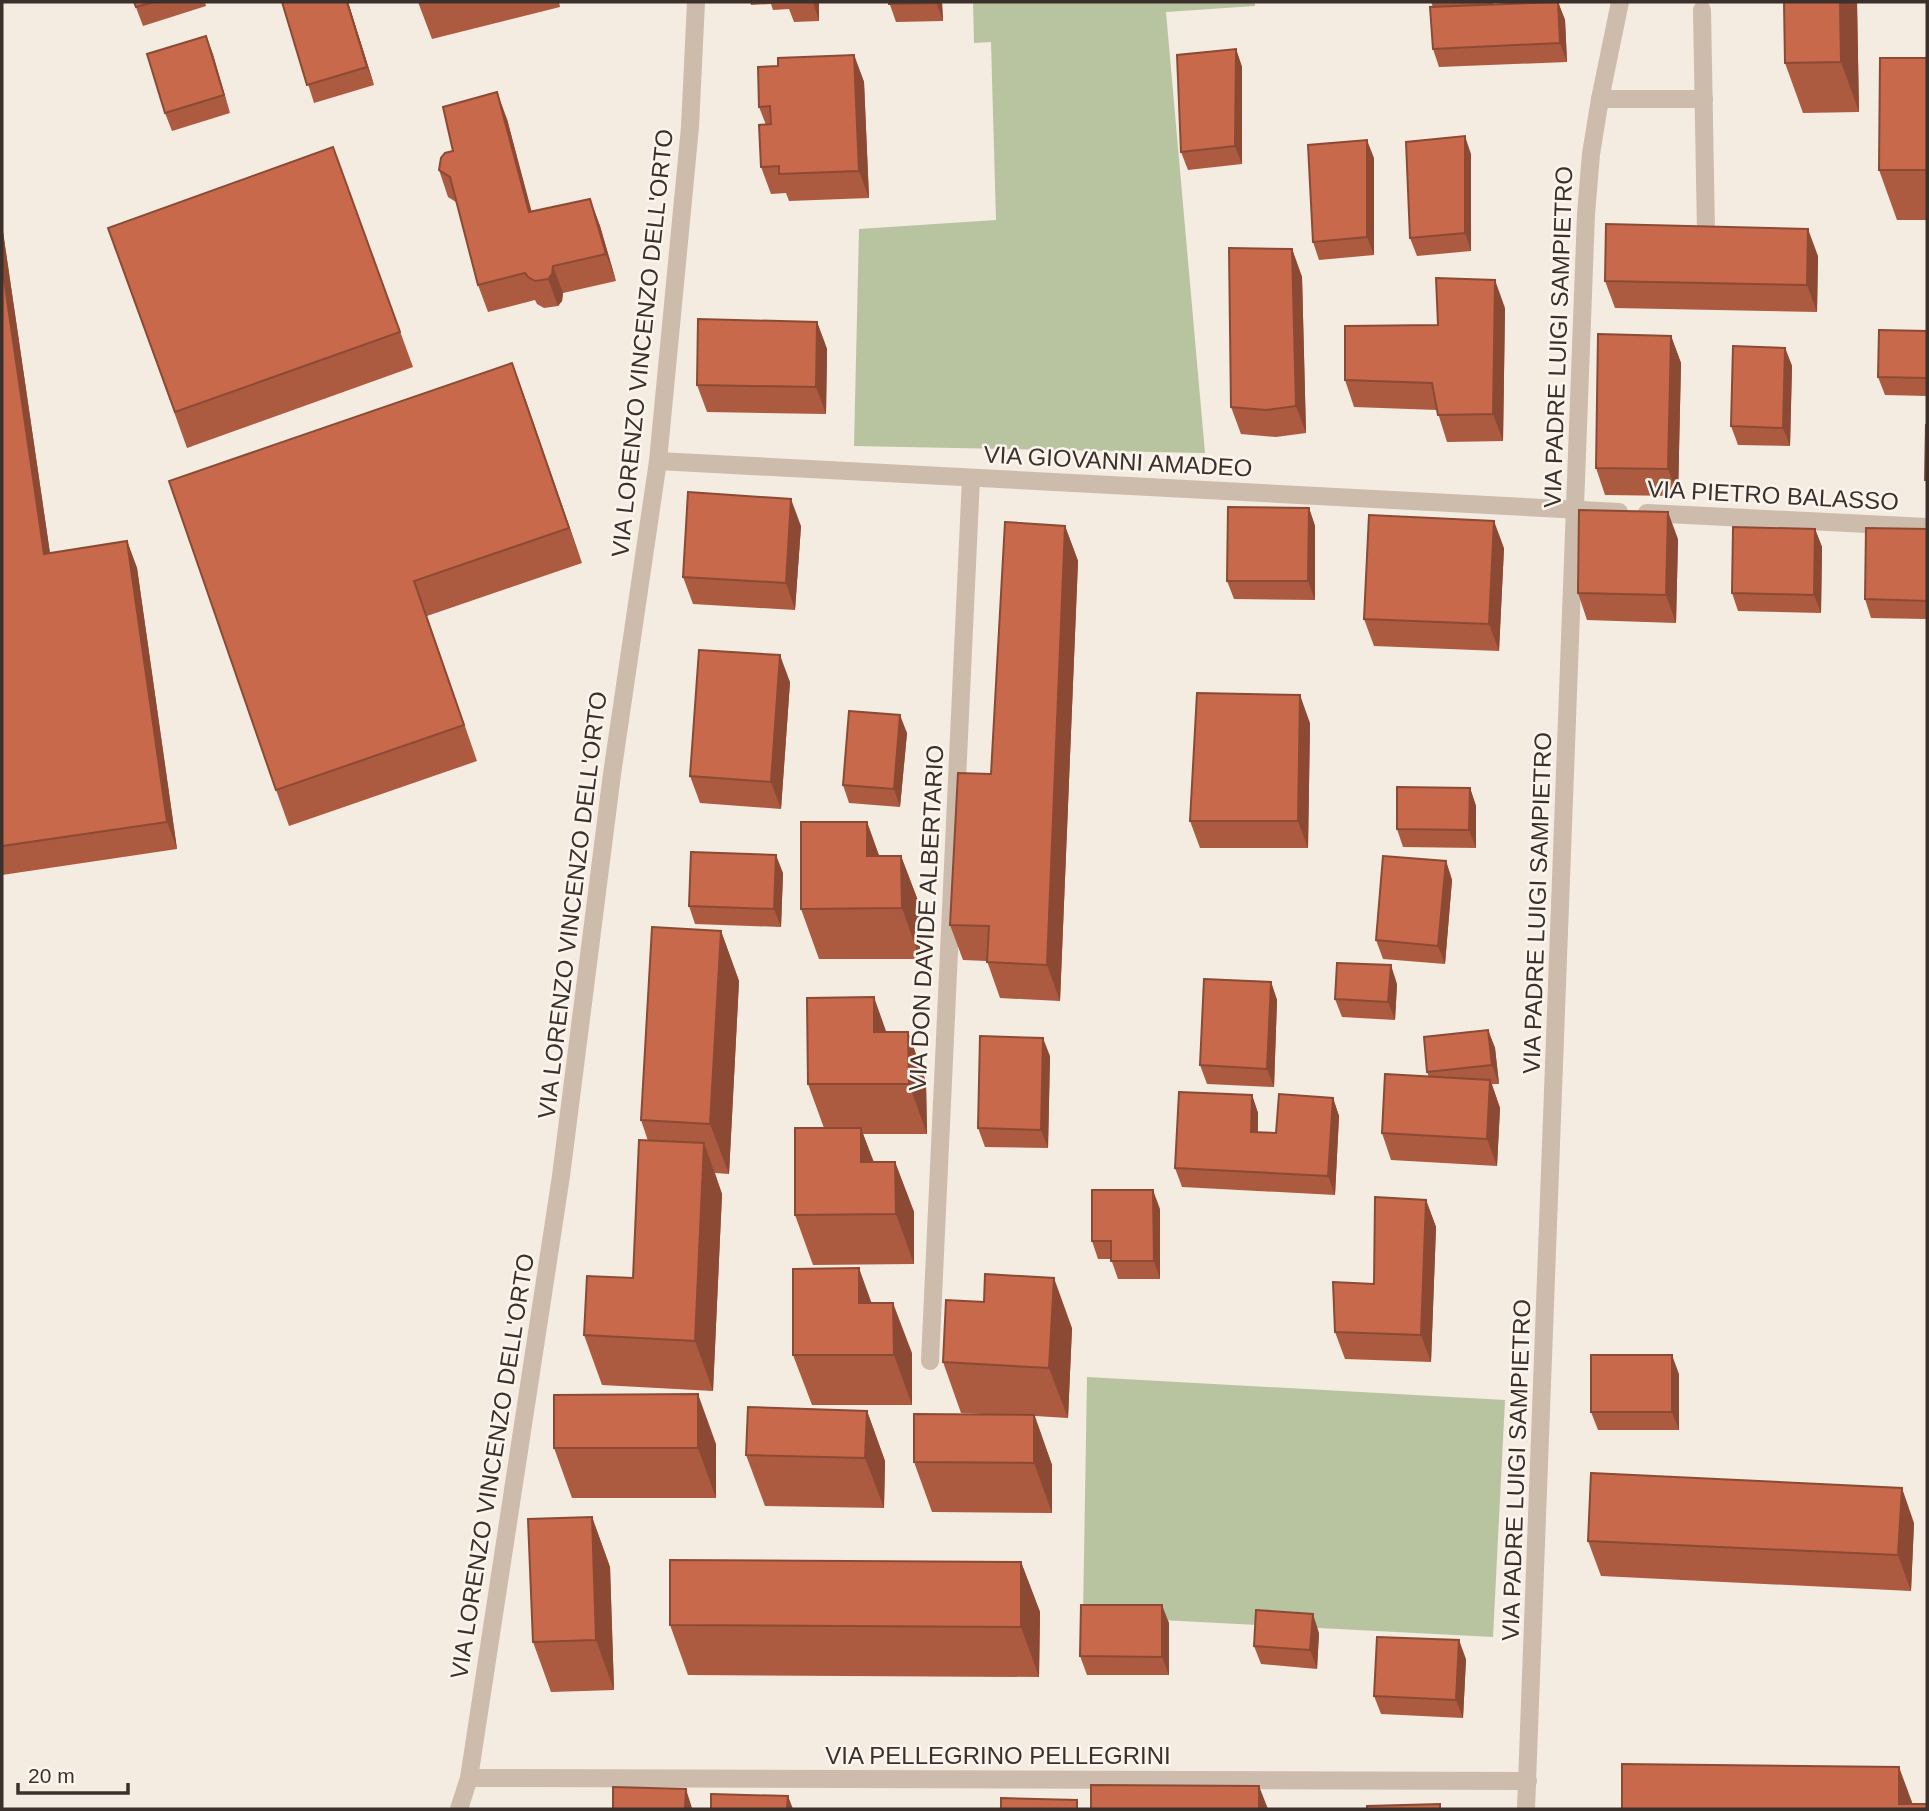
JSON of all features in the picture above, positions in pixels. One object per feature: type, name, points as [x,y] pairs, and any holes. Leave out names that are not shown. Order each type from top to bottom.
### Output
[{"type":"street","name":"VIA LORENZO VINCENZO DELL'ORTO","points":[[459,1809],[469,1778],[561,1176],[612,774],[658,461],[690,127],[696,2]]},
{"type":"street","name":"VIA PADRE LUIGI SAMPIETRO","points":[[1526,1809],[1586,214],[1591,154],[1620,2]]},
{"type":"street","points":[[1702,10],[1706,233]]},
{"type":"street","points":[[1600,99],[1704,99]]},
{"type":"street","name":"VIA GIOVANNI AMADEO","points":[[658,461],[1575,509]]},
{"type":"street","name":"VIA DON DAVIDE ALBERTARIO","points":[[930,1361],[971,478]]},
{"type":"street","name":"VIA PIETRO BALASSO","points":[[1575,509],[1927,527]]},
{"type":"street","name":"VIA PELLEGRINO PELLEGRINI","points":[[469,1778],[1528,1782]]},
{"type":"green space","points":[[973,2],[1255,2],[1255,6],[1166,12],[1205,453],[854,446],[859,229],[996,220],[991,42],[974,43]]},
{"type":"green space","points":[[1087,1377],[1505,1400],[1493,1637],[1083,1616]]},
{"type":"building","points":[[134,2],[154,2],[136,7]]},
{"type":"building","points":[[282,2],[347,2],[367,67],[307,85]]},
{"type":"building","points":[[936,2],[936,3],[889,4]]},
{"type":"building","points":[[1558,2],[1560,43],[1433,49],[1430,7]]},
{"type":"building","points":[[1784,2],[1840,2],[1841,62],[1785,63]]},
{"type":"building","points":[[206,36],[224,95],[165,113],[147,54]]},
{"type":"building","points":[[1236,49],[1235,146],[1181,152],[1177,55]]},
{"type":"building","points":[[854,55],[859,171],[779,174],[779,166],[761,167],[759,125],[771,124],[770,106],[759,107],[758,67],[778,66],[778,58]]},
{"type":"building","points":[[1880,58],[1927,58],[1927,170],[1879,170]]},
{"type":"building","points":[[497,92],[529,212],[590,199],[606,254],[553,266],[548,279],[535,281],[525,273],[478,285],[450,177],[439,170],[441,158],[445,153],[453,151],[443,107]]},
{"type":"building","points":[[1465,136],[1465,233],[1410,238],[1406,142]]},
{"type":"building","points":[[1367,140],[1367,237],[1313,242],[1308,145]]},
{"type":"building","points":[[333,147],[400,332],[175,412],[108,228]]},
{"type":"building","points":[[1606,224],[1808,229],[1807,285],[1605,281]]},
{"type":"building","points":[[1229,248],[1292,249],[1296,406],[1266,410],[1231,407]]},
{"type":"building","points":[[2,265],[44,554],[127,541],[167,822],[2,846]]},
{"type":"building","points":[[1436,278],[1495,280],[1493,414],[1438,415],[1432,383],[1345,380],[1345,326],[1438,325]]},
{"type":"building","points":[[698,319],[817,322],[816,387],[697,385]]},
{"type":"building","points":[[1879,330],[1927,331],[1927,378],[1878,377]]},
{"type":"building","points":[[1598,334],[1671,336],[1668,469],[1596,468]]},
{"type":"building","points":[[1733,346],[1785,348],[1783,428],[1731,426]]},
{"type":"building","points":[[512,363],[569,528],[414,581],[464,725],[276,790],[169,481]]},
{"type":"building","points":[[1926,425],[1927,480],[1925,480]]},
{"type":"building","points":[[688,492],[791,499],[786,583],[683,577]]},
{"type":"building","points":[[1228,507],[1309,508],[1308,581],[1227,581]]},
{"type":"building","points":[[1579,510],[1668,512],[1666,595],[1578,593]]},
{"type":"building","points":[[1369,515],[1494,521],[1489,624],[1364,619]]},
{"type":"building","points":[[1005,522],[1065,526],[1047,965],[987,962],[989,926],[950,925],[958,773],[991,774]]},
{"type":"building","points":[[1733,527],[1815,529],[1814,595],[1732,593]]},
{"type":"building","points":[[1866,528],[1927,529],[1927,601],[1865,599]]},
{"type":"building","points":[[699,650],[780,655],[771,782],[690,776]]},
{"type":"building","points":[[1197,693],[1300,695],[1298,821],[1190,821]]},
{"type":"building","points":[[849,711],[900,715],[894,789],[843,785]]},
{"type":"building","points":[[1397,787],[1470,788],[1469,830],[1397,829]]},
{"type":"building","points":[[801,822],[867,822],[867,856],[901,856],[902,908],[801,909]]},
{"type":"building","points":[[691,852],[776,855],[774,909],[689,906]]},
{"type":"building","points":[[1383,856],[1446,861],[1438,946],[1376,940]]},
{"type":"building","points":[[652,927],[721,931],[710,1124],[641,1120]]},
{"type":"building","points":[[1337,963],[1391,965],[1388,1002],[1335,999]]},
{"type":"building","points":[[1204,979],[1271,982],[1267,1069],[1200,1065]]},
{"type":"building","points":[[874,997],[874,1032],[908,1032],[909,1084],[808,1084],[807,998]]},
{"type":"building","points":[[1488,1030],[1492,1065],[1427,1072],[1424,1037]]},
{"type":"building","points":[[980,1036],[1043,1038],[1041,1130],[978,1128]]},
{"type":"building","points":[[1385,1074],[1490,1080],[1487,1139],[1382,1133]]},
{"type":"building","points":[[1179,1092],[1252,1095],[1251,1132],[1276,1133],[1279,1094],[1333,1098],[1328,1176],[1175,1168]]},
{"type":"building","points":[[795,1128],[861,1128],[861,1162],[895,1162],[896,1214],[795,1215]]},
{"type":"building","points":[[639,1140],[704,1143],[695,1341],[584,1335],[587,1276],[633,1278]]},
{"type":"building","points":[[1092,1190],[1153,1190],[1154,1261],[1111,1261],[1111,1241],[1092,1241]]},
{"type":"building","points":[[1375,1197],[1426,1200],[1421,1335],[1335,1332],[1333,1282],[1374,1284]]},
{"type":"building","points":[[859,1268],[859,1303],[893,1303],[894,1355],[793,1355],[793,1269]]},
{"type":"building","points":[[985,1274],[1054,1278],[1049,1368],[943,1362],[946,1300],[984,1302]]},
{"type":"building","points":[[1591,1355],[1672,1355],[1672,1412],[1591,1412]]},
{"type":"building","points":[[698,1394],[698,1448],[554,1448],[554,1395]]},
{"type":"building","points":[[748,1407],[867,1411],[865,1458],[746,1455]]},
{"type":"building","points":[[914,1414],[1034,1415],[1034,1463],[914,1462]]},
{"type":"building","points":[[1591,1473],[1902,1488],[1898,1555],[1588,1541]]},
{"type":"building","points":[[592,1517],[596,1640],[533,1642],[528,1519]]},
{"type":"building","points":[[670,1560],[1021,1562],[1021,1627],[670,1625]]},
{"type":"building","points":[[1081,1605],[1162,1605],[1162,1657],[1080,1656]]},
{"type":"building","points":[[1256,1610],[1313,1614],[1310,1650],[1254,1646]]},
{"type":"building","points":[[1377,1637],[1459,1640],[1456,1700],[1374,1696]]},
{"type":"building","points":[[1622,1764],[1899,1767],[1899,1804],[1927,1804],[1927,1809],[1622,1809]]},
{"type":"building","points":[[1091,1785],[1259,1786],[1259,1809],[1091,1809]]},
{"type":"building","points":[[613,1787],[686,1789],[685,1809],[613,1809]]},
{"type":"building","points":[[711,1794],[788,1796],[787,1809],[711,1809]]},
{"type":"building","points":[[1001,1798],[1077,1800],[1077,1809],[1001,1809]]},
{"type":"building","points":[[1440,1804],[1440,1809],[1367,1809],[1367,1806]]}]
